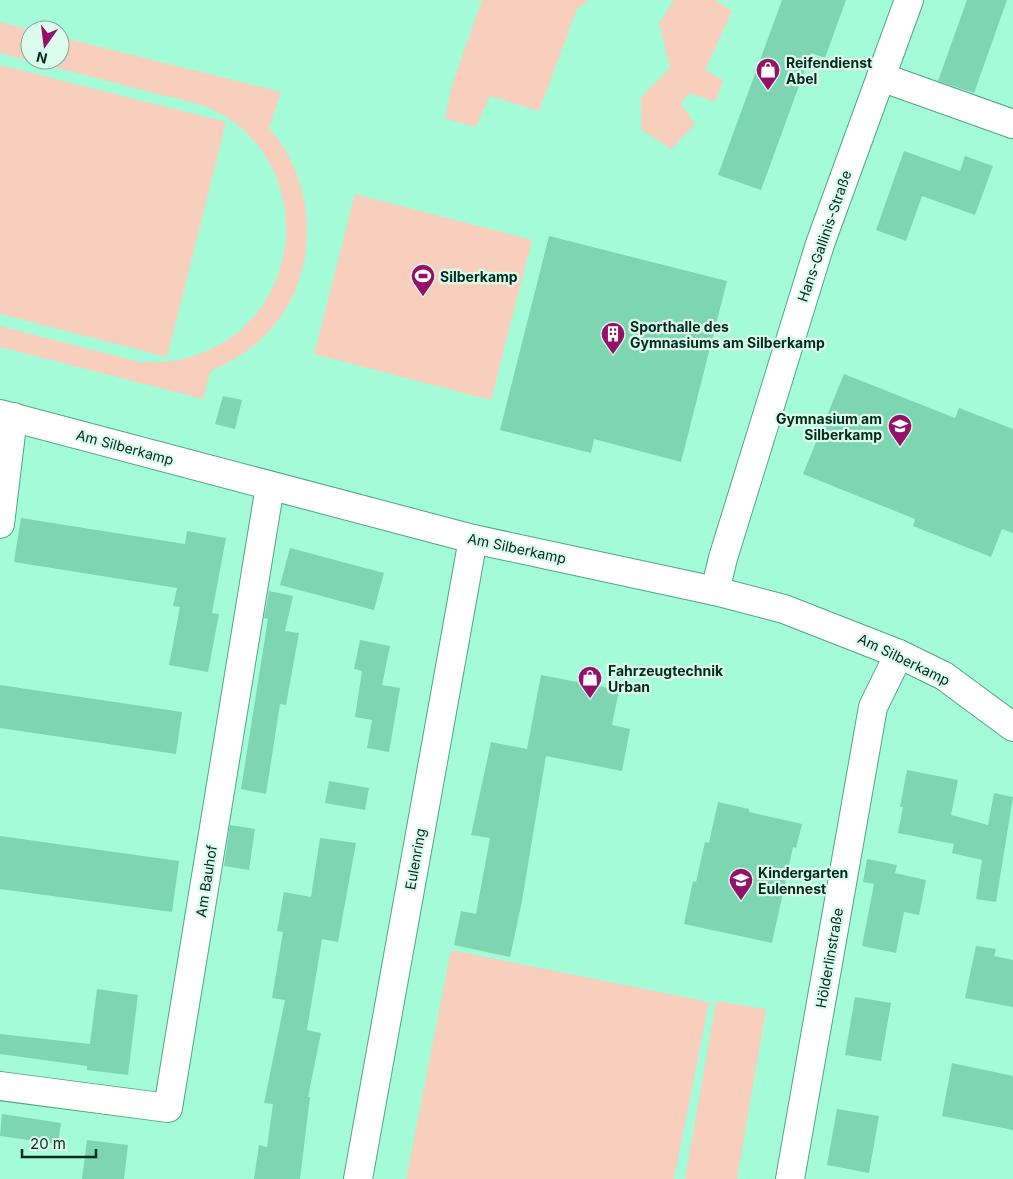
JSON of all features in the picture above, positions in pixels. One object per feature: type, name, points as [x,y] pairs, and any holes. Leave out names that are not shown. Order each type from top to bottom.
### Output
[{"type":"street","name":"Hans-Gallinis-Straße","points":[[715,591],[723,558],[820,244],[909,0]]},
{"type":"street","points":[[881,77],[1013,124]]},
{"type":"street","points":[[0,524],[7,416]]},
{"type":"street","name":"Am Silberkamp","points":[[7,416],[473,539],[715,591],[784,609],[899,654],[944,676],[1013,727]]},
{"type":"street","name":"Am Bauhof","points":[[0,1086],[168,1108],[270,486]]},
{"type":"street","name":"Eulenring","points":[[358,1179],[473,539]]},
{"type":"street","name":"Hölderlinstraße","points":[[790,1179],[873,707],[899,654]]},
{"type":"shaded area","points":[[482,0],[589,0],[577,9],[539,111],[490,96],[476,127],[445,119],[452,85]]},
{"type":"shaded area","points":[[674,0],[715,0],[732,11],[705,70],[723,80],[715,102],[689,93],[681,104],[695,124],[671,149],[641,129],[641,97],[670,68],[659,23]]},
{"type":"shaded area","points":[[0,22],[20,27],[20,58],[0,53]]},
{"type":"shaded area","points":[[70,39],[281,92],[269,128],[285,151],[297,176],[305,203],[307,230],[305,257],[298,284],[286,309],[256,344],[210,372],[203,399],[0,347],[0,326],[139,362],[171,361],[202,353],[235,334],[260,309],[277,278],[285,243],[285,208],[275,174],[256,143],[228,118],[190,102],[65,70],[70,70]]},
{"type":"shaded area","points":[[0,65],[226,122],[167,357],[0,314]]},
{"type":"shaded area","name":"Silberkamp","points":[[355,194],[532,240],[491,400],[314,354]]},
{"type":"shaded area","points":[[451,950],[709,1002],[674,1179],[406,1179]]},
{"type":"shaded area","points":[[716,1001],[766,1009],[737,1179],[685,1179]]},
{"type":"building","points":[[782,0],[846,0],[825,58],[811,53],[761,190],[718,175]]},
{"type":"building","points":[[967,0],[1007,0],[974,93],[938,81]]},
{"type":"building","points":[[904,151],[960,171],[965,156],[993,166],[975,215],[922,196],[906,241],[876,230]]},
{"type":"building","name":"Sporthalle des Gymnasiums am Silberkamp","points":[[549,236],[727,281],[681,462],[594,439],[591,453],[500,430]]},
{"type":"building","points":[[844,374],[955,418],[959,408],[1013,429],[1013,533],[1002,529],[991,557],[913,526],[915,519],[803,474]]},
{"type":"building","points":[[223,396],[242,400],[235,429],[215,424]]},
{"type":"building","points":[[21,518],[185,544],[187,531],[226,538],[212,613],[219,614],[208,672],[169,665],[180,607],[173,606],[177,588],[14,562]]},
{"type":"building","points":[[290,548],[384,573],[374,610],[280,585]]},
{"type":"building","points":[[269,591],[293,596],[285,631],[299,633],[286,705],[280,704],[266,794],[241,789],[268,619],[264,618]]},
{"type":"building","points":[[360,640],[390,646],[382,685],[400,688],[389,752],[367,748],[372,720],[355,717],[362,671],[354,669]]},
{"type":"building","points":[[541,675],[619,690],[612,725],[630,729],[622,771],[546,756],[522,901],[510,957],[454,945],[461,911],[476,914],[490,838],[471,835],[491,742],[527,749]]},
{"type":"building","points":[[0,685],[182,712],[176,754],[0,728]]},
{"type":"building","points":[[907,770],[958,780],[951,815],[988,825],[994,793],[1013,797],[996,902],[976,899],[982,860],[952,853],[954,844],[898,833],[903,807],[900,807]]},
{"type":"building","points":[[329,781],[369,788],[365,810],[325,803]]},
{"type":"building","points":[[718,802],[749,809],[749,812],[802,824],[796,848],[793,847],[772,943],[684,924],[693,881],[696,882],[705,842],[709,843]]},
{"type":"building","points":[[230,825],[255,829],[249,870],[224,866]]},
{"type":"building","points":[[0,836],[179,861],[172,912],[0,889]]},
{"type":"building","points":[[320,838],[356,843],[338,942],[322,939],[307,1030],[321,1033],[308,1097],[310,1097],[300,1179],[254,1179],[259,1145],[267,1147],[273,1104],[264,1103],[285,1000],[272,998],[283,932],[277,931],[284,892],[311,897]]},
{"type":"building","points":[[867,859],[897,865],[895,873],[926,880],[919,915],[904,912],[896,953],[862,946],[874,884],[863,882]]},
{"type":"building","points":[[976,946],[996,949],[994,956],[1013,960],[1013,1007],[965,998]]},
{"type":"building","points":[[97,989],[138,995],[128,1075],[87,1070],[87,1066],[0,1054],[0,1034],[90,1044]]},
{"type":"building","points":[[855,997],[891,1003],[881,1061],[845,1055]]},
{"type":"building","points":[[952,1063],[1013,1076],[1013,1130],[942,1116]]},
{"type":"building","points":[[837,1109],[879,1116],[869,1173],[827,1165]]},
{"type":"building","points":[[2,1114],[61,1123],[58,1144],[0,1136]]},
{"type":"building","points":[[87,1140],[128,1145],[124,1179],[82,1179]]},
{"type":"place","name":"Reifendienst Abel","points":[[768,91]]},
{"type":"place","name":"Silberkamp","points":[[423,297]]},
{"type":"place","name":"Sporthalle des Gymnasiums am Silberkamp","points":[[613,355]]},
{"type":"place","name":"Gymnasium am Silberkamp","points":[[900,447]]},
{"type":"place","name":"Fahrzeugtechnik Urban","points":[[590,699]]},
{"type":"place","name":"Kindergarten Eulennest","points":[[741,901]]}]
